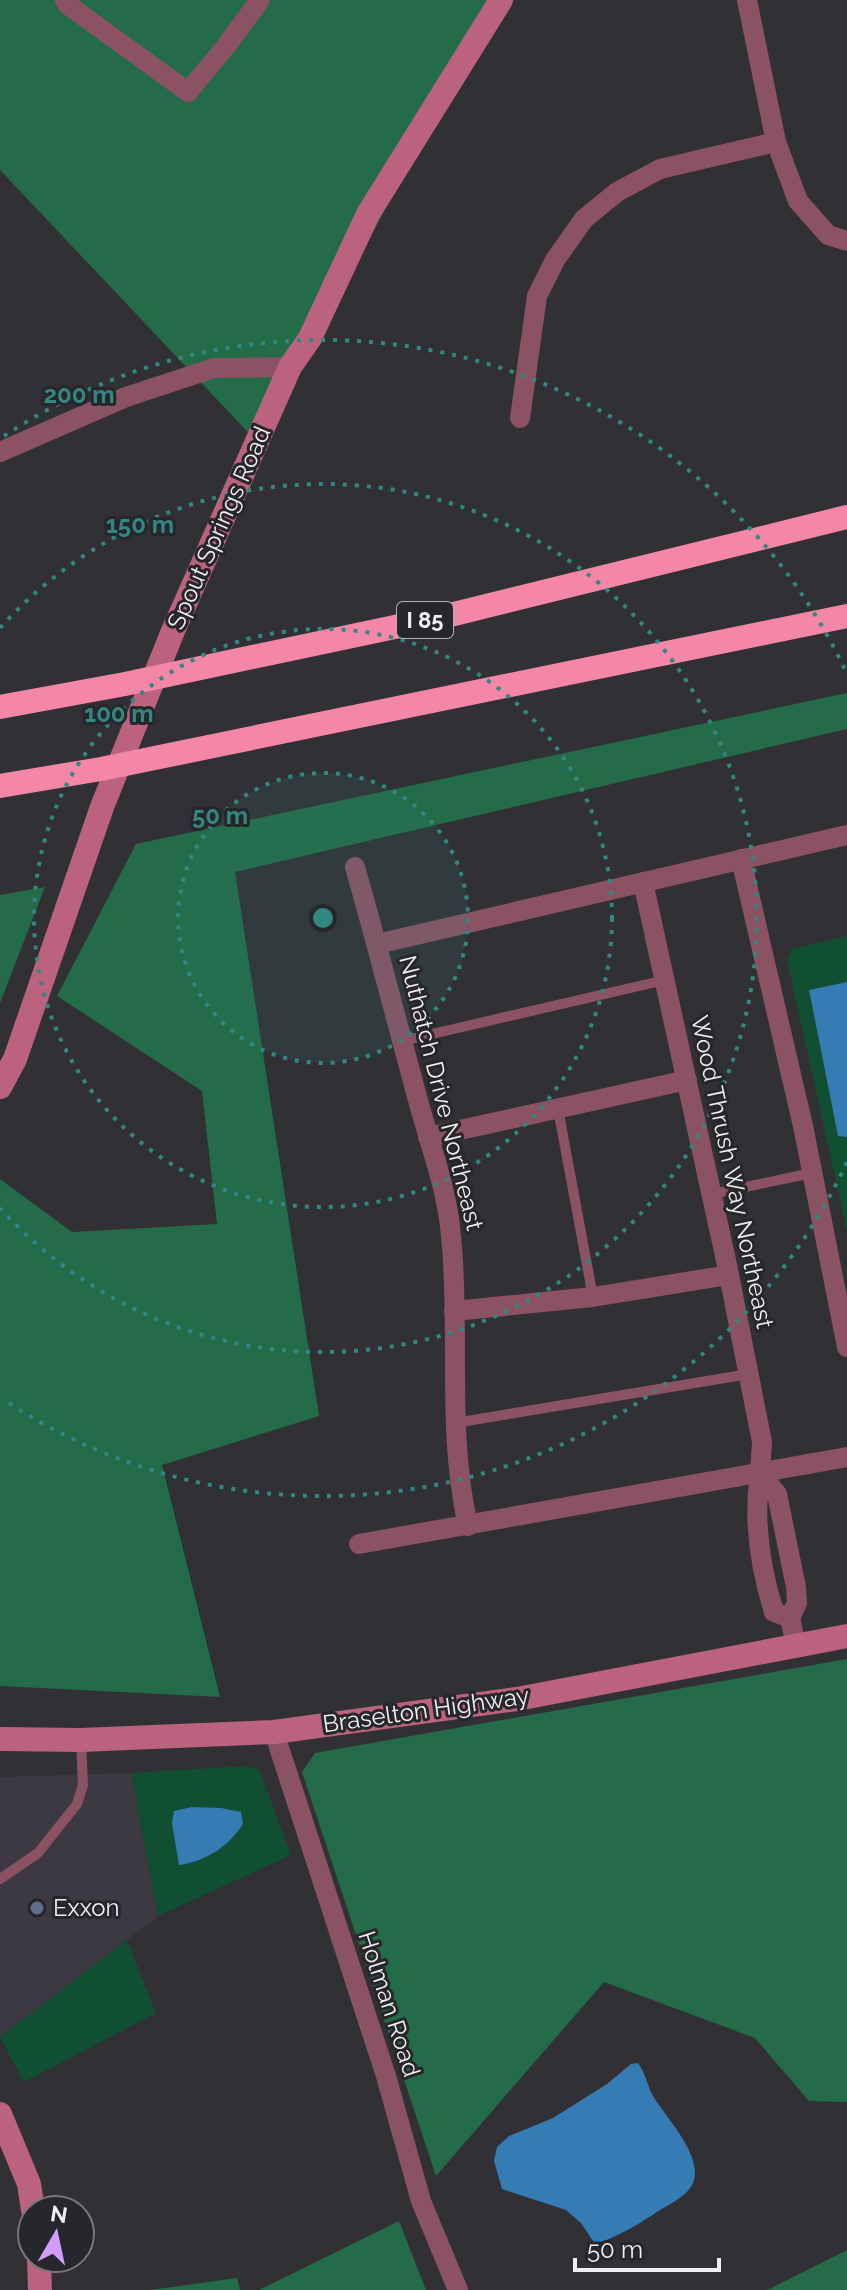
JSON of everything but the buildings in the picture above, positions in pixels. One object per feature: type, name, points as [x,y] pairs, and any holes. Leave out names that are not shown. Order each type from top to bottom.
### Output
[{"type":"highway","name":"I 85","points":[[0,707],[125,684],[442,617],[847,517]]},
{"type":"highway","points":[[0,786],[101,769],[847,616]]},
{"type":"street","points":[[65,0],[188,92],[260,0]]},
{"type":"street","name":"Spout Springs Road","points":[[0,1087],[15,1059],[102,807],[173,631],[290,367],[310,338],[368,214],[501,0]]},
{"type":"street","points":[[747,0],[776,142],[798,201],[828,235],[847,241]]},
{"type":"street","points":[[520,418],[537,296],[555,260],[584,219],[617,192],[660,169],[776,142]]},
{"type":"street","points":[[0,452],[126,397],[214,368],[290,367]]},
{"type":"street","points":[[377,944],[847,835]]},
{"type":"street","points":[[741,859],[812,1173],[847,1347]]},
{"type":"street","name":"Nuthatch Drive Northeast","points":[[355,867],[451,1233],[455,1423],[462,1499],[468,1526]]},
{"type":"street","name":"Wood Thrush Way Northeast","points":[[643,882],[712,1194],[762,1442],[756,1526],[768,1591],[774,1612],[790,1618]]},
{"type":"street","points":[[428,1137],[687,1080]]},
{"type":"street","points":[[454,1311],[593,1297],[729,1275]]},
{"type":"street","points":[[359,1544],[847,1457]]},
{"type":"street","points":[[760,1473],[777,1494],[796,1587],[797,1603],[790,1618],[796,1645]]},
{"type":"street","name":"Braselton Highway","points":[[0,1739],[81,1740],[274,1732],[517,1699],[847,1636]]},
{"type":"street","name":"Holman Road","points":[[274,1732],[386,2076],[421,2201],[458,2290]]},
{"type":"street","points":[[0,2114],[31,2194]]},
{"type":"lane","points":[[402,1041],[665,980]]},
{"type":"lane","points":[[558,1109],[593,1297]]},
{"type":"lane","points":[[712,1194],[812,1173]]},
{"type":"lane","points":[[455,1423],[749,1374]]},
{"type":"lane","points":[[0,1879],[38,1853],[77,1804],[83,1785],[81,1740]]},
{"type":"shaded area","points":[[131,1773],[158,1916],[0,2037],[0,1777]]},
{"type":"green space","points":[[0,0],[509,0],[435,114],[261,446],[0,170]]},
{"type":"green space","points":[[847,693],[847,729],[235,872],[319,1416],[162,1465],[220,1697],[0,1686],[0,1179],[72,1232],[217,1224],[202,1091],[57,996],[136,844]]},
{"type":"green space","points":[[45,887],[0,1003],[0,895]]},
{"type":"green space","points":[[847,936],[847,982],[809,991],[838,1136],[847,1137],[847,1231],[787,960],[792,949]]},
{"type":"green space","points":[[847,1659],[847,2102],[809,2101],[755,2038],[604,1982],[436,2176],[302,1772],[315,1753]]},
{"type":"green space","points":[[246,1766],[259,1769],[291,1855],[158,1916],[131,1773]]},
{"type":"green space","points":[[127,1940],[156,2013],[24,2082],[0,2037]]},
{"type":"green space","points":[[399,2221],[426,2290],[259,2290]]},
{"type":"green space","points":[[847,2250],[847,2290],[767,2290]]},
{"type":"green space","points":[[237,2278],[240,2290],[150,2290]]},
{"type":"water","points":[[847,982],[847,1137],[838,1136],[809,990]]},
{"type":"water","points":[[192,1807],[241,1812],[243,1824],[216,1852],[179,1865],[172,1823],[174,1811]]},
{"type":"water","points":[[638,2063],[653,2096],[689,2149],[695,2172],[693,2183],[674,2202],[629,2229],[595,2244],[581,2223],[566,2210],[502,2189],[494,2161],[497,2147],[509,2136],[553,2118],[607,2084],[631,2064]]},
{"type":"place","name":"Exxon","points":[[37,1908]]}]
